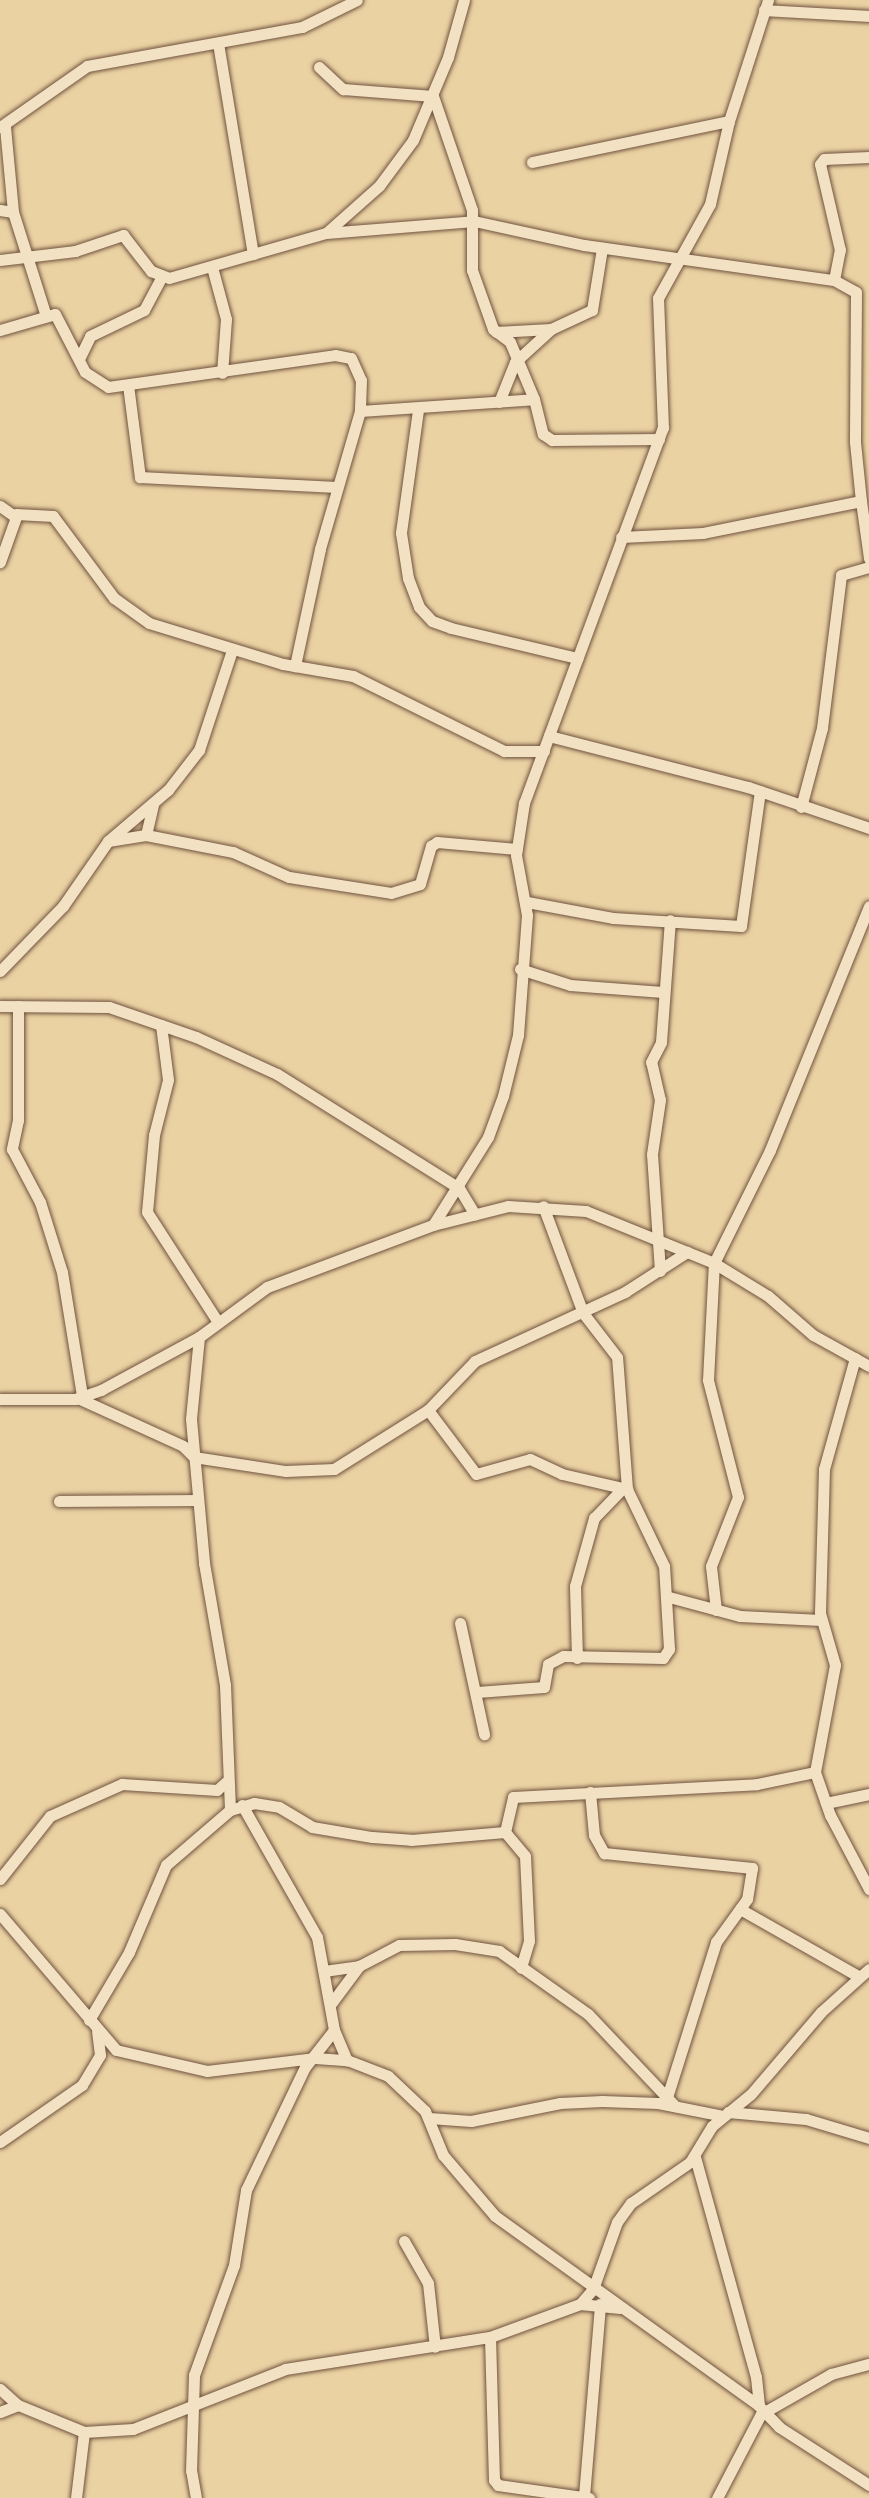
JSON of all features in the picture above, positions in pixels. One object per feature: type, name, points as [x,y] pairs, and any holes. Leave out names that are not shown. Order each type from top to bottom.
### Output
[{"type":"street","points":[[45,313],[13,212],[2,127],[87,66],[302,27],[357,0]]},
{"type":"street","points":[[326,233],[391,173],[433,96],[464,0]]},
{"type":"street","points":[[433,1225],[459,1188],[492,1129],[518,1035],[520,969],[527,902],[517,849],[524,803],[659,439],[666,405],[658,298],[710,204],[729,121],[766,5],[869,16]]},
{"type":"street","points":[[218,43],[253,254]]},
{"type":"street","points":[[319,67],[343,89],[433,96]]},
{"type":"street","points":[[433,96],[474,221],[472,270],[496,332],[510,342],[515,362],[534,399],[543,434],[552,440],[659,439]]},
{"type":"street","points":[[532,162],[729,121]]},
{"type":"street","points":[[834,280],[840,250],[820,164],[824,159],[869,157]]},
{"type":"street","points":[[0,210],[13,212]]},
{"type":"street","points":[[79,360],[90,336],[144,310],[161,278],[212,267],[326,233],[474,221],[602,248],[834,280],[863,291],[864,348],[855,442],[869,558]]},
{"type":"street","points":[[0,260],[26,253],[75,251],[123,235],[161,278]]},
{"type":"street","points":[[499,402],[515,362],[551,329],[592,310],[602,248]]},
{"type":"street","points":[[212,267],[226,319],[222,373]]},
{"type":"street","points":[[0,330],[45,313],[59,319],[79,360],[99,386],[128,385],[343,355],[358,367],[360,411],[336,487],[295,666]]},
{"type":"street","points":[[496,332],[551,329]]},
{"type":"street","points":[[128,385],[140,477],[336,487]]},
{"type":"street","points":[[360,411],[418,410],[534,399]]},
{"type":"street","points":[[418,410],[401,533],[419,607],[432,621],[451,628],[577,658]]},
{"type":"street","points":[[621,537],[703,533],[861,501]]},
{"type":"street","points":[[0,506],[16,514],[53,516],[107,591],[132,614],[232,650],[295,666],[353,676],[504,751],[544,751]]},
{"type":"street","points":[[0,562],[16,514]]},
{"type":"street","points":[[801,807],[822,728],[841,575],[869,567]]},
{"type":"street","points":[[0,971],[63,906],[108,841],[153,804],[199,750],[232,650]]},
{"type":"street","points":[[549,736],[760,791],[869,828]]},
{"type":"street","points":[[527,902],[613,918],[741,926],[760,791]]},
{"type":"street","points":[[146,835],[153,804]]},
{"type":"street","points":[[108,841],[146,835],[233,852],[289,877],[391,893],[420,884],[431,846],[437,842],[517,849]]},
{"type":"street","points":[[716,1610],[711,1566],[738,1497],[708,1380],[714,1263],[770,1150],[869,906]]},
{"type":"street","points":[[660,1271],[652,1154],[660,1100],[651,1062],[661,1042],[670,920]]},
{"type":"street","points":[[520,969],[570,985],[663,992]]},
{"type":"street","points":[[0,1006],[109,1007],[261,1065],[459,1188],[475,1215]]},
{"type":"street","points":[[18,1006],[18,1120],[12,1149],[40,1202],[62,1272],[79,1398]]},
{"type":"street","points":[[161,1025],[168,1080],[154,1135],[147,1212],[218,1322]]},
{"type":"street","points":[[79,1398],[123,1381],[199,1337],[267,1287],[433,1225],[508,1206],[586,1211],[714,1263],[768,1296],[813,1335],[869,1366]]},
{"type":"street","points":[[477,1692],[544,1687],[553,1659],[663,1658],[669,1649],[669,1597],[654,1539],[625,1488],[617,1357],[583,1313],[543,1206]]},
{"type":"street","points":[[0,1399],[79,1398],[183,1446],[194,1457],[286,1471],[334,1469],[428,1410],[475,1361],[583,1313],[660,1271],[687,1252]]},
{"type":"street","points":[[199,1337],[191,1382],[194,1457],[197,1500],[225,1685],[223,1781],[236,1808],[317,1937],[334,2030],[347,2060]]},
{"type":"street","points":[[855,1358],[824,1469],[821,1620],[835,1665],[815,1772],[826,1803],[869,1889]]},
{"type":"street","points":[[428,1410],[476,1474],[530,1459],[562,1474],[625,1488]]},
{"type":"street","points":[[577,1658],[574,1591],[594,1518],[625,1488]]},
{"type":"street","points":[[59,1501],[197,1500]]},
{"type":"street","points":[[669,1597],[716,1610],[821,1620]]},
{"type":"street","points":[[460,1623],[484,1734]]},
{"type":"street","points":[[505,1832],[513,1797],[757,1784],[815,1772]]},
{"type":"street","points":[[0,1879],[50,1816],[122,1784],[223,1781]]},
{"type":"street","points":[[590,1792],[600,1851],[748,1865],[752,1873],[740,1909],[716,1942],[671,2102]]},
{"type":"street","points":[[826,1803],[869,1794]]},
{"type":"street","points":[[89,2020],[129,1952],[166,1865],[236,1808],[268,1803],[305,1825],[372,1837],[411,1840],[505,1832],[521,1847],[526,1869],[529,1941],[521,1968]]},
{"type":"street","points":[[580,2304],[595,2285],[623,2213],[695,2157],[725,2114],[751,2094],[864,1972],[740,1909]]},
{"type":"street","points":[[0,1914],[116,2050]]},
{"type":"street","points":[[330,2005],[359,1966],[389,1948],[418,1943],[499,1951],[588,2014],[671,2102]]},
{"type":"street","points":[[324,1971],[359,1966]]},
{"type":"street","points":[[97,2030],[100,2055]]},
{"type":"street","points":[[315,2058],[334,2030]]},
{"type":"street","points":[[0,2142],[71,2095],[100,2055],[116,2050],[207,2071],[302,2063],[315,2058],[347,2060],[388,2076],[429,2118],[443,2155],[473,2196],[762,2410],[869,2485]]},
{"type":"street","points":[[196,2498],[191,2407],[194,2375],[234,2265],[246,2190],[302,2063]]},
{"type":"street","points":[[751,2094],[753,2112]]},
{"type":"street","points":[[429,2118],[471,2121],[576,2101],[671,2102],[725,2114],[753,2112],[826,2123],[869,2138]]},
{"type":"street","points":[[695,2157],[756,2377],[762,2410]]},
{"type":"street","points":[[404,2241],[428,2283],[435,2347]]},
{"type":"street","points":[[0,2389],[18,2405],[84,2432],[142,2427],[285,2369],[490,2337],[580,2304],[600,2304],[630,2312]]},
{"type":"street","points":[[490,2337],[494,2480],[498,2485],[587,2497],[600,2304]]},
{"type":"street","points":[[717,2498],[762,2410],[831,2374],[869,2364]]},
{"type":"street","points":[[0,2412],[18,2405]]},
{"type":"street","points":[[76,2498],[84,2432]]}]
